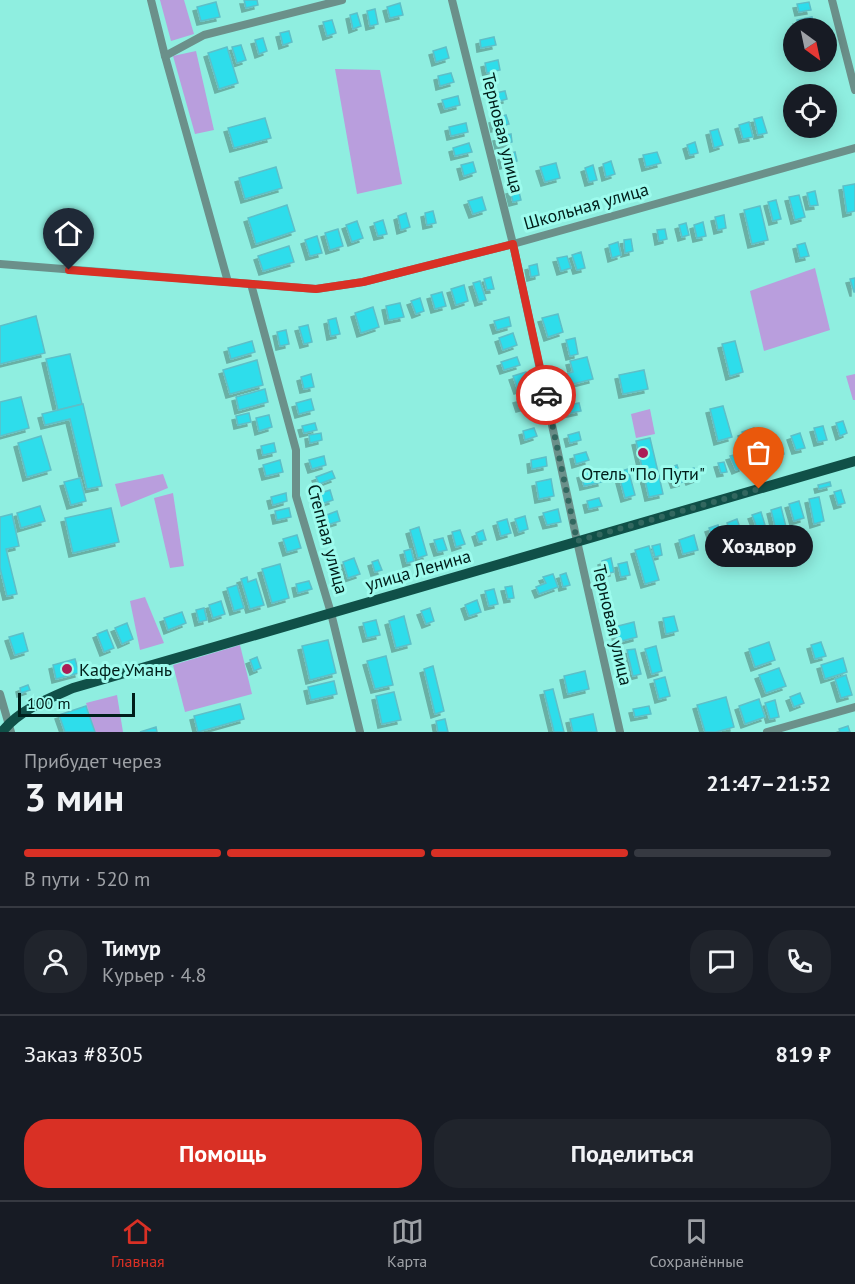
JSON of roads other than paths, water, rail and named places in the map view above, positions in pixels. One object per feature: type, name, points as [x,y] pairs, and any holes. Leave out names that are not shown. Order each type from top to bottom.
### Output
[{"type":"main road","name":"улица Ленина","points":[[7,730],[38,703],[73,688],[855,461]]},
{"type":"street","points":[[151,0],[228,282]]},
{"type":"street","points":[[165,56],[204,35],[342,0]]},
{"type":"street","name":"Терновая улица","points":[[452,0],[513,244],[620,732]]},
{"type":"street","points":[[832,0],[855,90]]},
{"type":"street","name":"Школьная улица","points":[[0,264],[316,289],[363,282],[513,244],[855,148]]},
{"type":"street","name":"Степная улица","points":[[251,284],[296,450],[296,495],[331,613],[360,732]]},
{"type":"street","points":[[0,694],[7,730]]},
{"type":"street","points":[[767,732],[855,707]]},
{"type":"place","name":"Отель \"По Пути\"","points":[[643,453]]},
{"type":"place","name":"Хоздвор","points":[[759,489]]},
{"type":"place","name":"Кафе Умань","points":[[67,669]]}]
